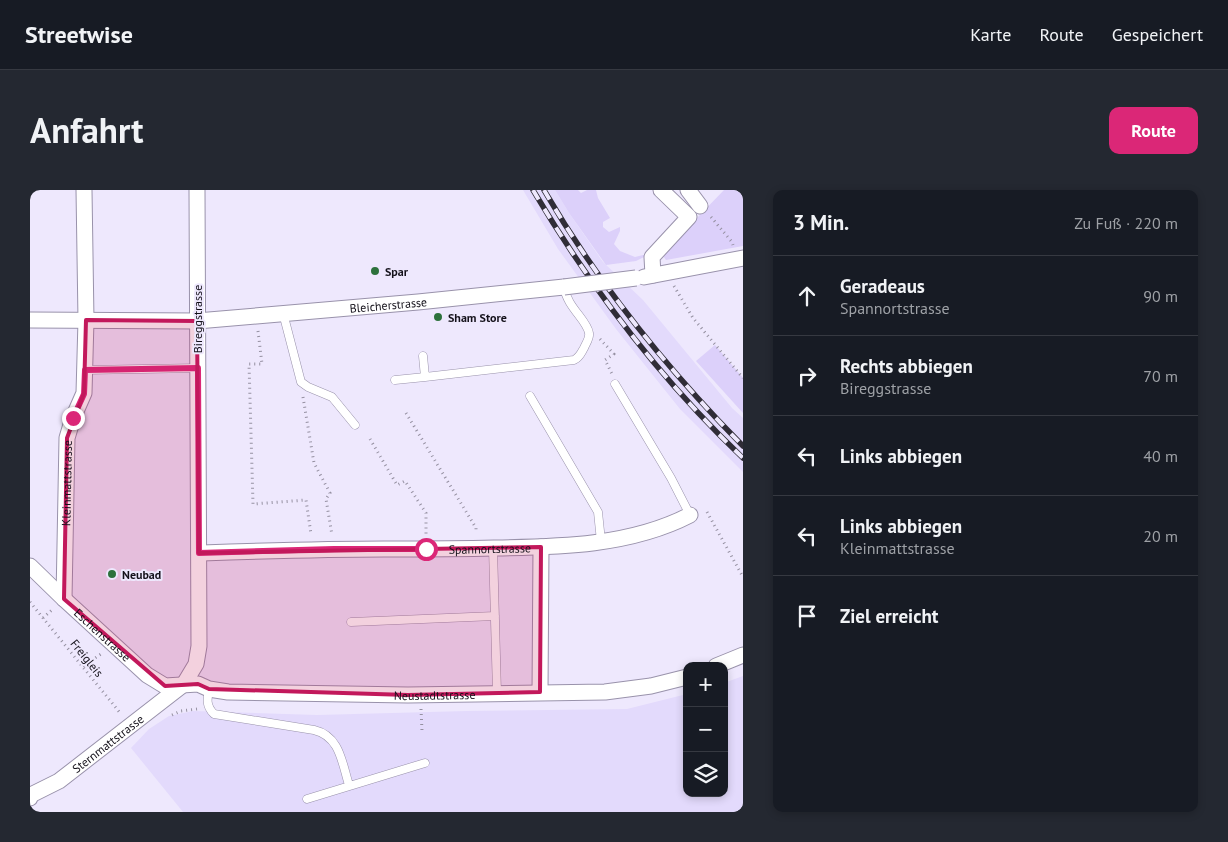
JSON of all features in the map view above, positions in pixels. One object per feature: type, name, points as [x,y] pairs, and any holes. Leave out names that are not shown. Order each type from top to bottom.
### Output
[{"type":"street","name":"Kleinmattstrasse","points":[[64,599],[67,438],[73,418],[84,394],[86,320],[84,190]]},
{"type":"street","name":"Bireggstrasse","points":[[184,684],[196,664],[198,652],[196,190]]},
{"type":"street","points":[[660,274],[652,257],[689,218],[661,190]]},
{"type":"street","points":[[688,190],[700,206]]},
{"type":"street","name":"Bleicherstrasse","points":[[30,320],[197,321],[284,313],[418,306],[636,278],[660,274],[738,253]]},
{"type":"street","name":"Spannortstrasse","points":[[199,553],[334,549],[541,547],[632,536],[673,523],[690,515]]},
{"type":"street","name":"Spannortstrasse","points":[[540,692],[541,547]]},
{"type":"street","name":"Eschenstrasse","points":[[30,566],[147,675],[165,686],[184,684]]},
{"type":"street","points":[[726,662],[743,655]]},
{"type":"street","name":"Neustadtstrasse","points":[[184,684],[198,684],[209,689],[228,692],[389,695],[605,692],[651,686],[683,678]]},
{"type":"street","name":"Sternmattstrasse","points":[[30,796],[58,781],[184,684]]},
{"type":"lane","points":[[395,380],[574,360],[580,357],[589,333],[587,327],[568,300],[564,287]]},
{"type":"lane","points":[[284,313],[301,382],[308,388],[332,396],[355,425]]},
{"type":"lane","points":[[422,356],[425,377]]},
{"type":"lane","points":[[85,370],[198,368]]},
{"type":"lane","points":[[615,384],[671,478],[690,515]]},
{"type":"lane","points":[[530,396],[598,512],[601,541]]},
{"type":"lane","points":[[485,548],[495,616],[497,693]]},
{"type":"lane","points":[[351,622],[495,616]]},
{"type":"lane","points":[[209,689],[207,702],[208,707],[214,714],[314,730],[329,736],[338,750],[349,785]]},
{"type":"lane","points":[[307,799],[425,763]]},
{"type":"path","points":[[700,206],[732,242],[738,253]]},
{"type":"path","points":[[660,274],[693,318],[743,378]]},
{"type":"path","points":[[258,333],[262,364],[249,364],[252,504],[306,500],[313,550]]},
{"type":"path","points":[[589,333],[598,336],[614,354],[605,360],[615,384]]},
{"type":"path","points":[[301,382],[314,463],[330,493],[326,498],[334,549]]},
{"type":"path","points":[[406,413],[476,528],[485,548]]},
{"type":"path","points":[[370,439],[397,485],[405,481],[426,513],[426,549]]},
{"type":"path","points":[[690,515],[704,507],[743,577]]},
{"type":"path","name":"Freigleis","points":[[30,602],[130,726]]},
{"type":"path","points":[[83,666],[100,655],[104,649]]},
{"type":"path","points":[[421,709],[422,730]]},
{"type":"highlighted area","points":[[86,320],[197,321],[199,553],[541,547],[540,692],[408,695],[209,689],[198,684],[165,686],[64,599],[67,438],[84,393]]},
{"type":"shaded area","points":[[523,190],[555,190],[603,262],[643,300],[732,408],[743,418],[743,472],[680,409],[616,329],[558,249]]},
{"type":"shaded area","points":[[555,190],[578,190],[581,193],[587,190],[596,190],[598,198],[610,218],[603,222],[603,227],[609,232],[620,227],[614,244],[620,251],[635,257],[648,255],[636,261],[606,265]]},
{"type":"shaded area","points":[[724,190],[743,190],[743,246],[666,260],[664,252]]},
{"type":"shaded area","points":[[715,345],[743,378],[743,413],[696,361]]},
{"type":"shaded area","points":[[743,676],[743,812],[183,812],[131,748],[149,729],[169,716],[193,711],[317,715],[627,709],[683,695],[683,797],[728,797],[728,682]]},
{"type":"railway","points":[[533,190],[579,262],[629,332],[684,397],[743,458]]},
{"type":"railway","points":[[544,190],[587,258],[635,324],[687,387],[743,446]]},
{"type":"place","name":"Spar","points":[[375,271]]},
{"type":"place","name":"Sham Store","points":[[438,317]]},
{"type":"place","name":"Neubad","points":[[112,574]]},
{"type":"route","points":[[73,418],[84,394],[85,370],[198,368],[199,553],[334,549],[426,549]]}]
